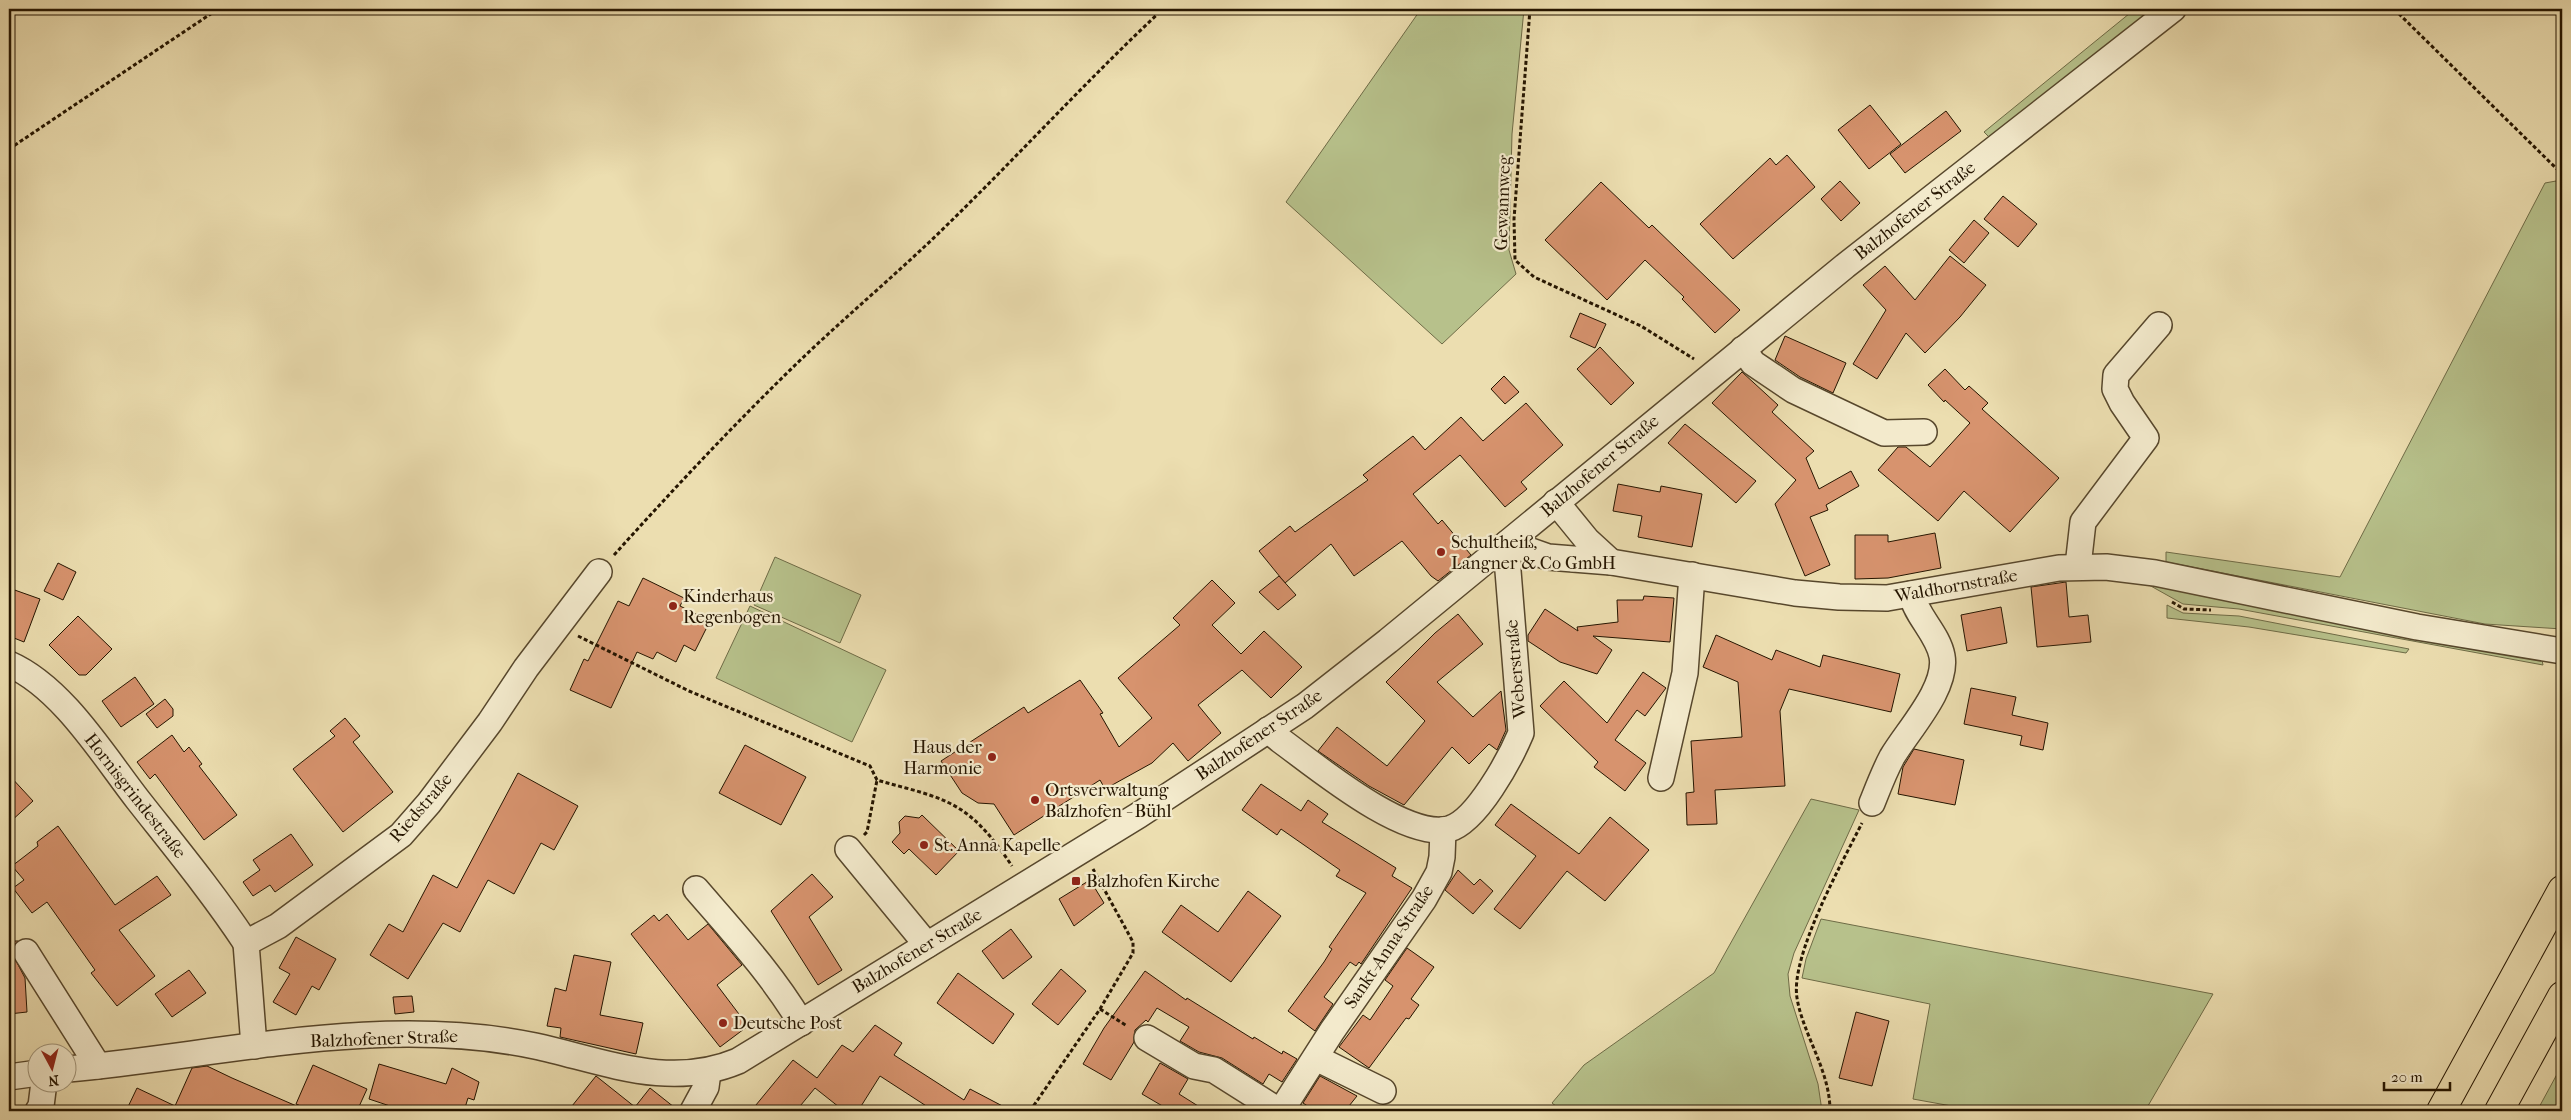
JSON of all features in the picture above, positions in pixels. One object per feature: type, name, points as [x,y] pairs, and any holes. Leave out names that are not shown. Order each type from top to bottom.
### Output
[{"type":"highway","points":[[2441,1111],[2562,890]]},
{"type":"highway","points":[[2499,1111],[2562,996]]},
{"type":"street","name":"Balzhofener Straße","points":[[78,1068],[254,1046],[382,1036],[467,1036],[534,1046],[645,1072],[676,1074],[708,1072],[738,1061],[1139,815],[1340,680],[1712,373],[1845,266],[2173,9]]},
{"type":"street","points":[[2078,566],[2083,522],[2146,438],[2122,403],[2115,389],[2116,375],[2159,325]]},
{"type":"street","points":[[1743,349],[1753,363],[1793,390],[1884,434],[1924,432]]},
{"type":"street","points":[[1556,502],[1587,540],[1611,562]]},
{"type":"street","name":"Waldhornstraße","points":[[1508,543],[1548,557],[1611,562],[1839,597],[1888,598],[2078,566],[2155,573],[2417,627],[2562,651]]},
{"type":"street","name":"Weberstraße","points":[[1443,830],[1459,824],[1485,797],[1514,751],[1521,733],[1508,571],[1508,543]]},
{"type":"street","name":"Riedstraße","points":[[246,943],[278,926],[401,835],[429,803],[490,722],[557,626],[599,572]]},
{"type":"street","points":[[1661,778],[1685,674],[1692,575]]},
{"type":"street","points":[[1872,803],[1892,759],[1939,684],[1943,670],[1940,647],[1915,608],[1911,594]]},
{"type":"street","name":"Hornisgrindestraße","points":[[9,664],[29,674],[62,703],[222,906],[246,943]]},
{"type":"street","points":[[1268,730],[1378,808],[1404,823],[1421,828],[1443,830]]},
{"type":"street","name":"Sankt-Anna-Straße","points":[[1146,1038],[1194,1066],[1214,1070],[1280,1111],[1424,899],[1439,872],[1442,857],[1443,830]]},
{"type":"street","points":[[848,850],[927,944]]},
{"type":"street","points":[[696,889],[761,964],[784,995],[800,1023]]},
{"type":"street","points":[[246,943],[254,1046]]},
{"type":"street","points":[[26,952],[98,1066]]},
{"type":"street","points":[[1316,1058],[1383,1091]]},
{"type":"street","points":[[693,1111],[706,1087],[708,1072]]},
{"type":"street","points":[[9,1077],[28,1074]]},
{"type":"street","points":[[38,1111],[41,1106],[43,1092]]},
{"type":"path","points":[[9,149],[218,9]]},
{"type":"path","points":[[599,572],[691,470],[784,376],[944,228],[1017,156],[1101,67],[1163,9]]},
{"type":"path","name":"Gewannweg","points":[[1530,9],[1514,219],[1515,260],[1534,278],[1641,326],[1702,364],[1712,373]]},
{"type":"path","points":[[2394,9],[2562,174]]},
{"type":"path","points":[[557,626],[690,691],[870,766],[877,780],[867,832],[848,850]]},
{"type":"path","points":[[877,780],[948,802],[979,823],[994,839],[1024,885]]},
{"type":"path","points":[[1830,1111],[1823,1072],[1797,998],[1796,978],[1800,960],[1829,889],[1872,803]]},
{"type":"path","points":[[1030,1111],[1100,1009],[1133,953],[1133,942],[1082,849]]},
{"type":"path","points":[[1100,1009],[1146,1038]]},
{"type":"green space","points":[[1421,9],[1524,9],[1512,134],[1509,250],[1516,274],[1442,344],[1286,202]]},
{"type":"green space","points":[[2135,9],[2153,9],[1990,138],[1984,132]]},
{"type":"green space","points":[[2556,181],[2562,183],[2562,629],[2485,624],[2166,562],[2166,552],[2340,577],[2545,183]]},
{"type":"green space","points":[[775,557],[861,595],[840,643],[754,605]]},
{"type":"green space","points":[[2149,585],[2542,660],[2543,665],[2239,609],[2183,604]]},
{"type":"green space","points":[[2167,605],[2183,613],[2239,616],[2409,649],[2406,653],[2249,627],[2167,618]]},
{"type":"green space","points":[[750,606],[886,670],[852,742],[716,678]]},
{"type":"green space","points":[[1811,799],[1859,810],[1794,953],[1788,974],[1790,996],[1818,1084],[1822,1111],[1562,1111],[1552,1103],[1584,1065],[1714,973]]},
{"type":"green space","points":[[1821,919],[2213,994],[2145,1111],[1979,1111],[1913,1099],[1930,1004],[1802,978],[1806,959]]},
{"type":"green space","points":[[2562,1065],[2562,1111],[2537,1111]]},
{"type":"building","points":[[1870,105],[1901,144],[1869,169],[1838,130]]},
{"type":"building","points":[[1946,111],[1961,131],[1905,173],[1890,154]]},
{"type":"building","points":[[1787,155],[1815,187],[1733,259],[1700,224],[1770,158],[1776,165]]},
{"type":"building","points":[[1840,181],[1860,203],[1841,221],[1821,199]]},
{"type":"building","points":[[1601,182],[1649,228],[1652,225],[1740,310],[1715,333],[1682,299],[1684,297],[1645,260],[1607,300],[1545,240]]},
{"type":"building","points":[[2003,196],[2037,224],[2018,247],[1984,219]]},
{"type":"building","points":[[1974,220],[1989,233],[1964,263],[1949,250]]},
{"type":"building","points":[[1950,256],[1986,285],[1960,317],[1925,353],[1906,333],[1877,379],[1853,364],[1886,310],[1863,285],[1885,266],[1915,300]]},
{"type":"building","points":[[1580,313],[1606,324],[1595,348],[1570,337]]},
{"type":"building","points":[[1785,336],[1846,363],[1833,393],[1800,377],[1775,360]]},
{"type":"building","points":[[1600,347],[1634,383],[1611,405],[1577,369]]},
{"type":"building","points":[[1945,369],[1965,390],[1969,386],[1988,403],[1982,409],[2059,478],[2010,532],[1964,491],[1938,521],[1878,470],[1898,447],[1906,447],[1930,467],[1970,423],[1945,400],[1944,402],[1928,385]]},
{"type":"building","points":[[1742,372],[1778,405],[1772,412],[1814,451],[1806,458],[1819,489],[1851,471],[1859,486],[1826,505],[1828,510],[1810,517],[1830,565],[1805,576],[1775,504],[1796,480],[1712,403]]},
{"type":"building","points":[[1504,376],[1519,392],[1505,404],[1491,389]]},
{"type":"building","points":[[1526,403],[1563,445],[1521,482],[1527,489],[1505,507],[1460,455],[1413,494],[1438,524],[1442,520],[1471,555],[1438,581],[1431,576],[1402,541],[1354,576],[1331,544],[1285,583],[1259,551],[1290,526],[1295,532],[1368,480],[1363,475],[1413,436],[1425,450],[1461,417],[1483,441]]},
{"type":"building","points":[[1685,424],[1756,481],[1736,503],[1668,443]]},
{"type":"building","points":[[1618,484],[1660,492],[1661,486],[1702,494],[1692,547],[1638,537],[1642,516],[1613,511]]},
{"type":"building","points":[[1935,533],[1941,568],[1888,578],[1855,579],[1855,535],[1888,535],[1888,542]]},
{"type":"building","points":[[58,563],[76,572],[63,600],[44,591]]},
{"type":"building","points":[[1279,576],[1296,595],[1278,610],[1259,592]]},
{"type":"building","points":[[643,578],[684,598],[680,606],[710,621],[695,651],[684,645],[676,662],[657,652],[653,659],[637,652],[611,708],[570,690],[584,659],[588,661],[618,601],[629,606]]},
{"type":"building","points":[[1212,580],[1235,603],[1212,625],[1241,654],[1264,631],[1302,667],[1271,698],[1242,670],[1198,705],[1221,733],[1188,761],[1173,743],[1152,763],[1105,789],[1100,780],[1014,835],[994,804],[978,803],[962,793],[941,761],[1024,707],[1028,713],[1080,680],[1103,713],[1100,714],[1119,747],[1152,718],[1118,678],[1180,625],[1173,618]]},
{"type":"building","points":[[2066,582],[2069,617],[2088,615],[2091,642],[2037,647],[2031,587]]},
{"type":"building","points":[[9,588],[40,599],[24,642],[9,636]]},
{"type":"building","points":[[1644,596],[1674,598],[1670,642],[1593,636],[1612,650],[1597,674],[1560,662],[1528,641],[1528,635],[1545,609],[1578,631],[1577,627],[1618,622],[1617,600],[1643,600]]},
{"type":"building","points":[[2001,607],[2007,643],[1967,651],[1961,615]]},
{"type":"building","points":[[1458,614],[1483,644],[1437,682],[1473,717],[1501,691],[1506,730],[1497,750],[1489,744],[1469,764],[1452,747],[1404,805],[1369,786],[1318,751],[1337,727],[1387,766],[1425,721],[1386,682],[1435,633]]},
{"type":"building","points":[[78,616],[112,649],[86,675],[79,675],[49,645]]},
{"type":"building","points":[[1716,635],[1772,660],[1776,650],[1820,667],[1823,655],[1900,674],[1891,712],[1789,689],[1780,711],[1785,786],[1715,790],[1717,824],[1687,825],[1686,793],[1694,792],[1691,741],[1742,737],[1738,682],[1703,667]]},
{"type":"building","points":[[1643,672],[1666,688],[1645,716],[1637,710],[1615,740],[1646,763],[1625,791],[1594,767],[1598,762],[1540,706],[1564,681],[1607,723]]},
{"type":"building","points":[[135,677],[154,704],[121,727],[102,701]]},
{"type":"building","points":[[1971,688],[2016,697],[2012,715],[2048,723],[2043,750],[2020,745],[2022,736],[1964,724]]},
{"type":"building","points":[[165,699],[173,709],[173,716],[157,728],[146,714]]},
{"type":"building","points":[[345,718],[360,736],[353,742],[393,792],[343,832],[293,769],[335,736],[330,731]]},
{"type":"building","points":[[172,735],[184,752],[189,747],[202,764],[199,766],[237,815],[204,840],[155,774],[150,779],[137,762]]},
{"type":"building","points":[[745,745],[806,777],[781,825],[719,793]]},
{"type":"building","points":[[1914,749],[1964,760],[1955,805],[1898,794],[1903,767]]},
{"type":"building","points":[[518,773],[578,806],[554,850],[541,843],[514,894],[488,880],[460,932],[443,923],[408,979],[370,955],[389,924],[403,932],[433,875],[457,888]]},
{"type":"building","points":[[9,775],[33,801],[9,823]]},
{"type":"building","points":[[1261,784],[1301,811],[1308,800],[1328,814],[1322,822],[1396,868],[1392,876],[1412,888],[1361,964],[1359,962],[1356,966],[1350,962],[1324,997],[1333,1004],[1315,1031],[1288,1011],[1324,962],[1332,949],[1329,947],[1366,893],[1336,876],[1340,870],[1281,829],[1277,835],[1242,810]]},
{"type":"building","points":[[1511,804],[1579,854],[1610,817],[1649,850],[1605,901],[1567,871],[1520,929],[1494,909],[1536,856],[1495,825]]},
{"type":"building","name":"St. Anna Kapelle","points":[[922,815],[959,851],[936,875],[909,849],[904,854],[892,842],[900,833],[899,822],[905,816],[919,818]]},
{"type":"building","points":[[58,826],[115,905],[157,876],[171,895],[119,930],[155,976],[117,1006],[91,973],[95,970],[47,902],[32,913],[13,888],[24,880],[12,866],[38,846],[37,842]]},
{"type":"building","points":[[291,834],[313,865],[275,892],[270,885],[253,896],[243,882],[260,870],[253,860]]},
{"type":"building","points":[[1458,870],[1474,885],[1480,879],[1493,891],[1473,914],[1445,890]]},
{"type":"building","points":[[812,874],[833,897],[809,917],[842,970],[818,985],[771,911]]},
{"type":"building","points":[[1090,880],[1104,903],[1074,926],[1059,899]]},
{"type":"building","points":[[1248,891],[1281,916],[1231,982],[1162,932],[1181,905],[1218,932]]},
{"type":"building","points":[[667,914],[688,940],[708,924],[742,965],[717,985],[748,1026],[720,1047],[631,934],[654,915],[659,921]]},
{"type":"building","points":[[1011,929],[1032,957],[1003,979],[982,951]]},
{"type":"building","points":[[296,937],[336,959],[319,990],[312,986],[296,1015],[273,1002],[290,974],[279,968]]},
{"type":"building","points":[[9,941],[18,941],[13,946],[12,953],[25,978],[27,1012],[9,1014]]},
{"type":"building","points":[[1407,948],[1434,967],[1411,999],[1419,1005],[1409,1019],[1406,1018],[1369,1068],[1339,1047],[1363,1015],[1370,1020],[1393,986],[1385,980]]},
{"type":"building","points":[[574,955],[611,962],[600,1015],[643,1023],[636,1054],[560,1037],[561,1028],[547,1026],[555,988],[566,991]]},
{"type":"building","points":[[1061,969],[1086,991],[1058,1025],[1032,1004]]},
{"type":"building","points":[[189,970],[206,993],[172,1017],[155,994]]},
{"type":"building","points":[[1145,971],[1186,1000],[1187,998],[1253,1039],[1254,1037],[1282,1054],[1283,1051],[1297,1059],[1282,1082],[1269,1074],[1263,1084],[1222,1058],[1199,1052],[1180,1041],[1189,1027],[1157,1008],[1148,1022],[1146,1020],[1135,1030],[1134,1042],[1111,1080],[1083,1064],[1104,1028]]},
{"type":"building","points":[[958,973],[1014,1014],[993,1044],[937,1003]]},
{"type":"building","points":[[412,996],[414,1012],[395,1014],[393,997]]},
{"type":"building","points":[[1856,1012],[1889,1021],[1872,1086],[1839,1078]]},
{"type":"building","points":[[875,1025],[902,1043],[894,1055],[964,1100],[970,1089],[1012,1111],[934,1111],[880,1076],[858,1111],[844,1111],[815,1088],[796,1111],[751,1111],[793,1060],[817,1078],[842,1045],[853,1052]]},
{"type":"building","points":[[1160,1063],[1188,1079],[1179,1094],[1206,1111],[1171,1111],[1142,1094]]},
{"type":"building","points":[[379,1064],[446,1084],[452,1068],[479,1082],[474,1100],[468,1098],[464,1111],[405,1111],[369,1099]]},
{"type":"building","points":[[313,1065],[367,1089],[357,1111],[313,1111],[296,1104]]},
{"type":"building","points":[[207,1066],[308,1111],[126,1111],[137,1088],[175,1106],[192,1068]]},
{"type":"building","points":[[596,1076],[635,1107],[650,1088],[679,1111],[568,1111]]},
{"type":"building","points":[[1320,1076],[1357,1096],[1345,1111],[1315,1111],[1303,1103]]},
{"type":"place","name":"Schultheiß, Langner & Co GmbH","points":[[1441,552]]},
{"type":"place","name":"Kinderhaus Regenbogen","points":[[673,606]]},
{"type":"place","name":"Haus der Harmonie","points":[[992,757]]},
{"type":"place","name":"Ortsverwaltung Balzhofen - Bühl","points":[[1035,800]]},
{"type":"place","name":"St. Anna Kapelle","points":[[924,845]]},
{"type":"place","name":"Balzhofen Kirche","points":[[1076,881]]},
{"type":"place","name":"Deutsche Post","points":[[723,1023]]}]
